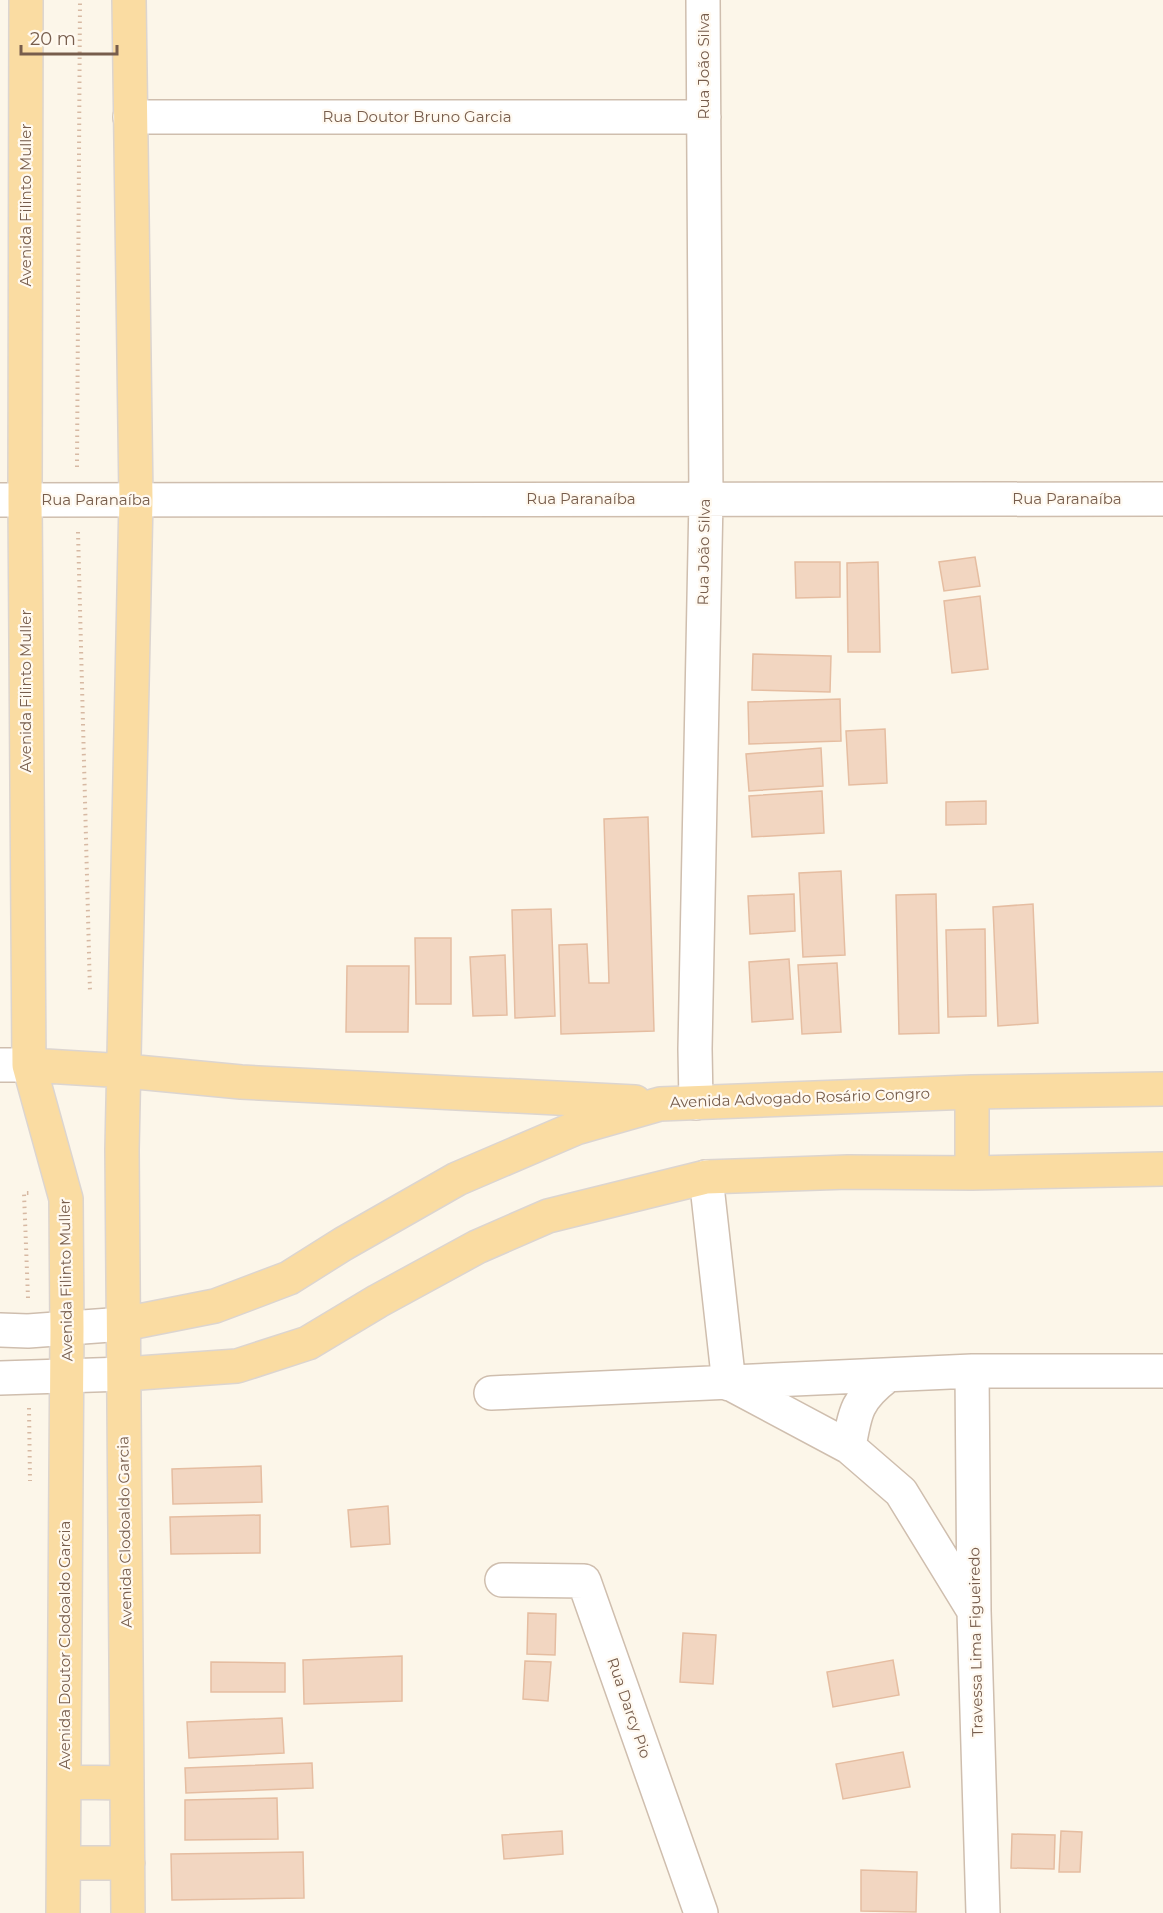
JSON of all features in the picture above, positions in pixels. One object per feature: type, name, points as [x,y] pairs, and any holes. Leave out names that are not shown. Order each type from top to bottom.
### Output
[{"type":"main road","name":"Avenida Filinto Muller","points":[[26,0],[13,500],[14,1065],[66,1199],[67,1377]]},
{"type":"main road","points":[[126,1071],[136,500],[129,0]]},
{"type":"main road","points":[[14,1065],[126,1071],[241,1082],[660,1104]]},
{"type":"main road","name":"Avenida Clodoaldo Garcia","points":[[126,1071],[122,1150],[128,1913]]},
{"type":"main road","name":"Avenida Advogado Rosário Congro","points":[[124,1324],[215,1305],[290,1278],[343,1244],[457,1179],[576,1128],[660,1104],[972,1092],[1163,1089]]},
{"type":"main road","points":[[972,1092],[972,1173]]},
{"type":"main road","points":[[125,1374],[237,1366],[308,1343],[378,1301],[477,1247],[548,1216],[706,1177],[848,1172],[972,1173],[1163,1169]]},
{"type":"main road","name":"Avenida Doutor Clodoaldo Garcia","points":[[63,1913],[67,1377]]},
{"type":"main road","points":[[64,1782],[127,1783]]},
{"type":"main road","points":[[64,1863],[128,1863]]},
{"type":"street","name":"Rua João Silva","points":[[696,1103],[695,1050],[706,499],[703,0]]},
{"type":"street","name":"Rua Doutor Bruno Garcia","points":[[130,117],[704,117]]},
{"type":"street","name":"Rua Paranaíba","points":[[13,500],[1163,499]]},
{"type":"street","points":[[706,1177],[729,1384]]},
{"type":"street","points":[[0,1330],[67,1329],[124,1324]]},
{"type":"street","points":[[491,1393],[729,1384],[972,1371],[1163,1371]]},
{"type":"street","name":"Travessa Lima Figueiredo","points":[[972,1371],[974,1611],[983,1913]]},
{"type":"street","points":[[0,1378],[125,1374]]},
{"type":"street","points":[[849,1447],[853,1419],[860,1402],[869,1390],[887,1376]]},
{"type":"street","points":[[729,1384],[849,1447],[901,1492],[974,1611]]},
{"type":"street","name":"Rua Darcy Pio","points":[[502,1580],[584,1581],[701,1913]]},
{"type":"path","points":[[80,0],[77,500],[90,998]]},
{"type":"building","points":[[975,557],[980,586],[944,591],[939,562]]},
{"type":"building","points":[[795,562],[840,562],[840,597],[796,598]]},
{"type":"building","points":[[878,562],[880,652],[848,652],[847,563]]},
{"type":"building","points":[[980,596],[988,669],[952,673],[944,601]]},
{"type":"building","points":[[753,654],[831,656],[830,692],[752,690]]},
{"type":"building","points":[[840,699],[841,741],[749,744],[748,702]]},
{"type":"building","points":[[885,729],[887,783],[849,785],[846,731]]},
{"type":"building","points":[[821,748],[823,786],[749,791],[746,754]]},
{"type":"building","points":[[822,791],[824,833],[752,837],[749,796]]},
{"type":"building","points":[[986,801],[986,824],[946,825],[946,802]]},
{"type":"building","points":[[648,817],[654,1031],[561,1034],[559,945],[587,944],[589,983],[609,983],[604,819]]},
{"type":"building","points":[[841,871],[845,955],[803,957],[799,873]]},
{"type":"building","points":[[794,894],[795,931],[750,934],[748,896]]},
{"type":"building","points":[[936,894],[939,1033],[899,1034],[896,895]]},
{"type":"building","points":[[1033,904],[1038,1023],[998,1026],[993,907]]},
{"type":"building","points":[[551,909],[555,1016],[515,1018],[512,910]]},
{"type":"building","points":[[985,929],[986,1016],[948,1017],[946,930]]},
{"type":"building","points":[[415,938],[451,938],[451,1004],[416,1004]]},
{"type":"building","points":[[505,955],[507,1015],[473,1016],[470,957]]},
{"type":"building","points":[[789,959],[793,1019],[752,1022],[749,962]]},
{"type":"building","points":[[837,963],[841,1032],[802,1034],[798,965]]},
{"type":"building","points":[[347,966],[409,966],[408,1032],[346,1032]]},
{"type":"building","points":[[261,1466],[262,1502],[173,1504],[172,1469]]},
{"type":"building","points":[[388,1506],[390,1544],[351,1547],[348,1510]]},
{"type":"building","points":[[260,1515],[260,1553],[171,1554],[170,1517]]},
{"type":"building","points":[[528,1613],[556,1614],[555,1655],[527,1654]]},
{"type":"building","points":[[683,1633],[716,1635],[713,1684],[680,1682]]},
{"type":"building","points":[[402,1656],[402,1701],[304,1704],[303,1660]]},
{"type":"building","points":[[893,1660],[899,1695],[833,1707],[827,1672]]},
{"type":"building","points":[[525,1661],[551,1662],[548,1701],[523,1699]]},
{"type":"building","points":[[211,1662],[285,1663],[285,1692],[211,1692]]},
{"type":"building","points":[[282,1718],[284,1753],[189,1758],[187,1722]]},
{"type":"building","points":[[903,1752],[910,1787],[843,1799],[836,1764]]},
{"type":"building","points":[[312,1763],[313,1788],[186,1793],[185,1768]]},
{"type":"building","points":[[277,1798],[278,1839],[185,1840],[185,1800]]},
{"type":"building","points":[[562,1831],[563,1854],[504,1859],[502,1835]]},
{"type":"building","points":[[1061,1831],[1082,1832],[1080,1872],[1059,1872]]},
{"type":"building","points":[[1012,1834],[1055,1835],[1054,1869],[1011,1868]]},
{"type":"building","points":[[303,1852],[304,1898],[172,1900],[171,1854]]},
{"type":"building","points":[[861,1870],[917,1872],[916,1912],[861,1911]]}]
